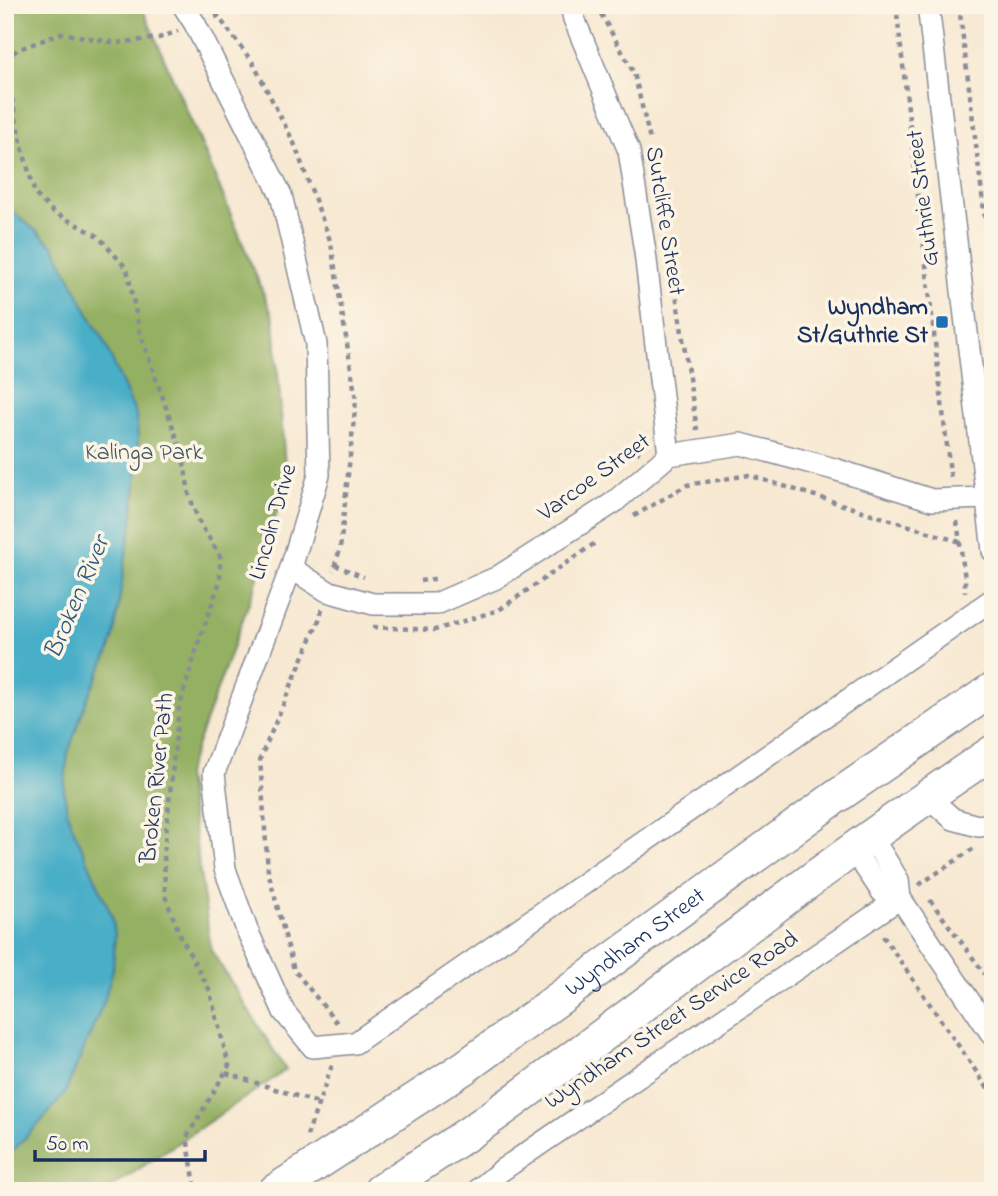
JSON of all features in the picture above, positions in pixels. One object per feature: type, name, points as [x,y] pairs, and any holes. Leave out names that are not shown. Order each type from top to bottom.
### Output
[{"type":"highway","name":"Wyndham Street","points":[[263,1187],[465,1067],[833,799],[993,689]]},
{"type":"highway","points":[[380,1191],[497,1114],[862,843],[993,752]]},
{"type":"highway","points":[[833,799],[862,843]]},
{"type":"street","name":"Lincoln Drive","points":[[183,5],[281,195],[316,344],[319,475],[291,568],[214,773],[225,869],[247,930],[284,1012],[313,1046],[339,1044]]},
{"type":"street","name":"Sutcliffe Street","points":[[570,5],[629,151],[645,252],[669,455]]},
{"type":"street","name":"Guthrie Street","points":[[928,5],[993,551]]},
{"type":"street","name":"Varcoe Street","points":[[291,568],[327,591],[373,604],[436,604],[496,578],[613,503],[669,455],[741,444],[834,469],[932,500],[986,498]]},
{"type":"street","points":[[339,1044],[355,1043],[993,599]]},
{"type":"street","points":[[927,796],[953,820],[978,826],[993,824]]},
{"type":"street","points":[[862,843],[898,880],[900,898],[993,1037]]},
{"type":"street","name":"Wyndham Street Service Road","points":[[477,1191],[502,1170],[900,898]]},
{"type":"path","points":[[214,5],[218,16]]},
{"type":"path","points":[[896,5],[965,579],[965,601]]},
{"type":"path","points":[[959,5],[993,285]]},
{"type":"path","points":[[5,59],[17,50],[62,33],[116,43],[159,38],[195,24]]},
{"type":"path","name":"Broken River Path","points":[[5,80],[9,85],[35,194],[53,212],[98,236],[127,269],[140,333],[183,456],[189,494],[198,520],[220,556],[219,581],[179,708],[164,851],[165,895],[179,933],[209,989],[229,1066],[225,1073]]},
{"type":"path","points":[[633,461],[646,434]]},
{"type":"path","points":[[625,522],[687,485],[749,475],[960,542]]},
{"type":"path","points":[[367,626],[379,629],[435,630],[499,610],[602,538]]},
{"type":"path","points":[[335,565],[373,581]]},
{"type":"path","points":[[411,582],[449,575]]},
{"type":"path","points":[[320,614],[332,617]]},
{"type":"path","points":[[900,898],[979,844]]},
{"type":"path","points":[[930,900],[993,985]]},
{"type":"path","points":[[883,936],[993,1096]]},
{"type":"path","points":[[303,1142],[309,1134],[339,1044]]},
{"type":"path","points":[[196,1191],[187,1137],[225,1073],[318,1103]]},
{"type":"path","points":[[237,1191],[263,1187]]},
{"type":"green space","name":"Kalinga Park","points":[[5,5],[141,5],[274,319],[286,480],[258,578],[186,774],[211,950],[286,1070],[106,1191],[5,1191]]},
{"type":"water","name":"Broken River","points":[[5,205],[54,246],[101,334],[136,415],[138,438],[131,531],[114,636],[68,753],[64,791],[71,823],[112,916],[115,934],[113,969],[104,1002],[65,1093],[5,1159],[5,583],[11,567],[14,504],[13,452],[5,422]]},
{"type":"place","name":"Wyndham St/Guthrie St","points":[[942,322]]}]
